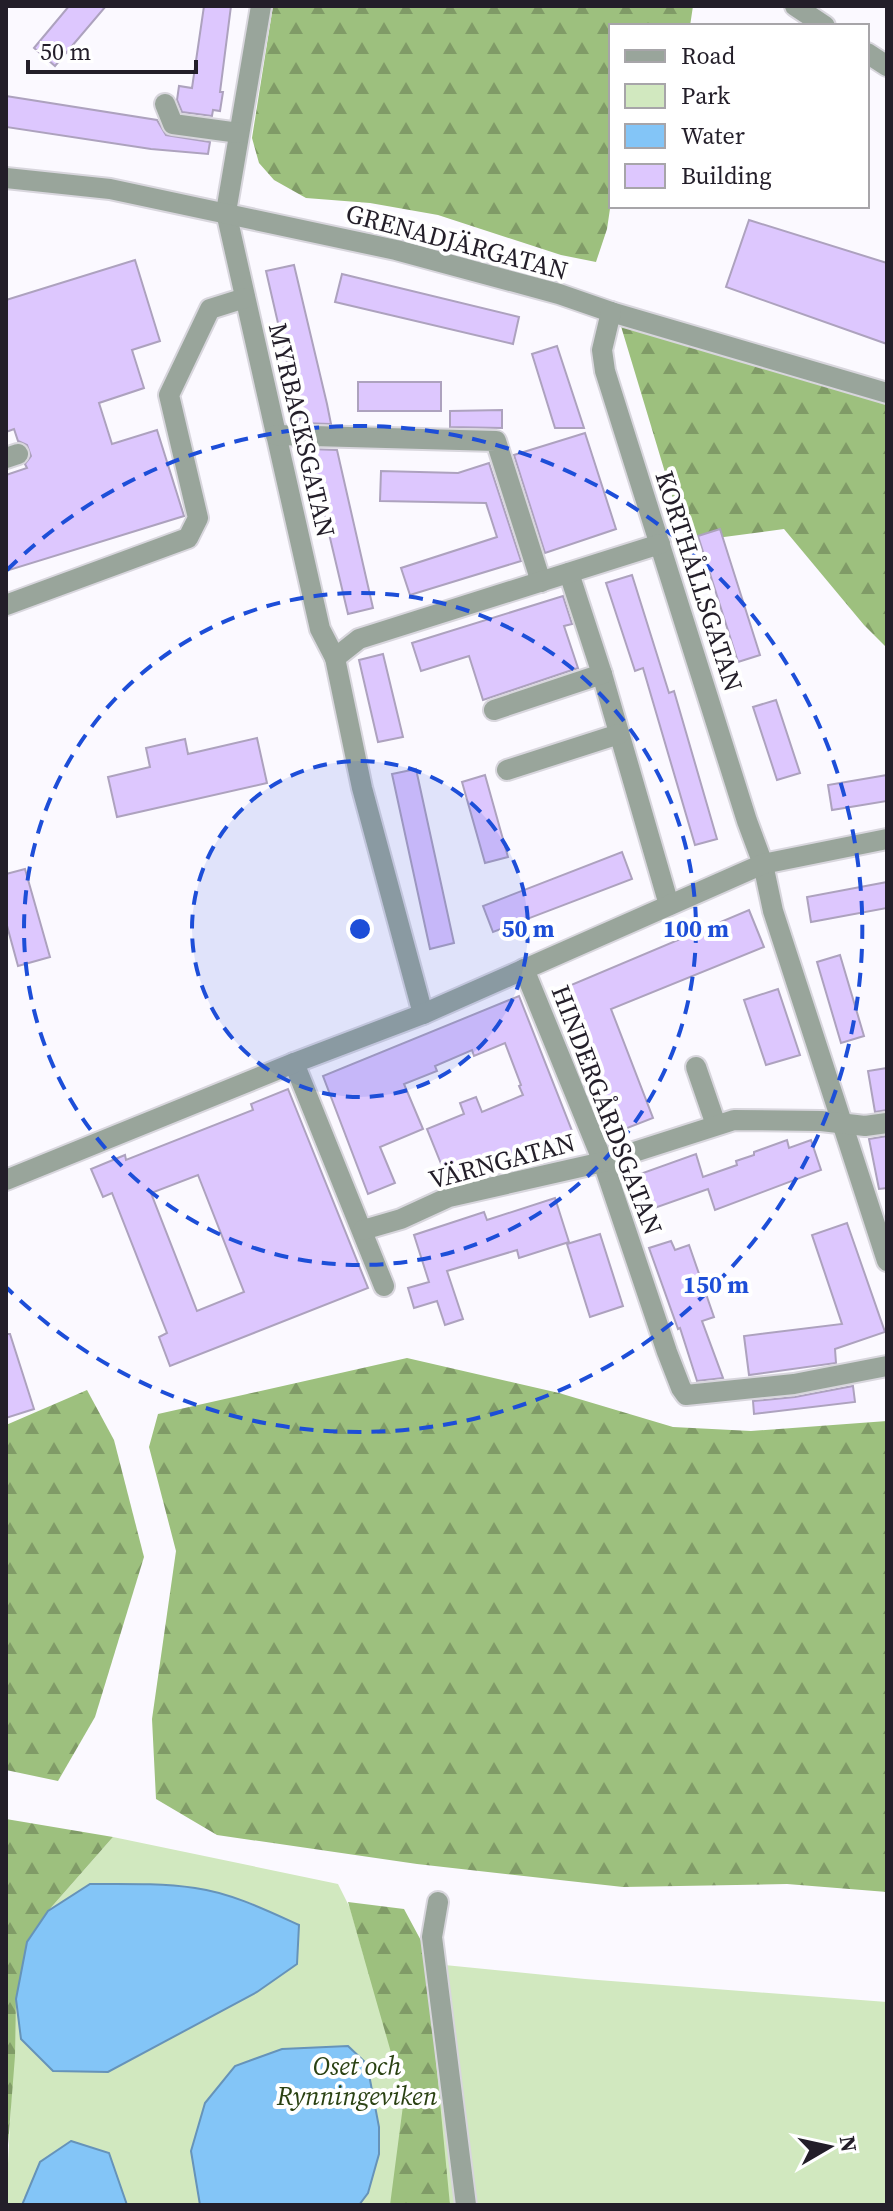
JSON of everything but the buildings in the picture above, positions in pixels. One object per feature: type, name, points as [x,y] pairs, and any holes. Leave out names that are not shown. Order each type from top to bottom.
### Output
[{"type":"street","points":[[226,212],[261,6]]},
{"type":"street","points":[[795,6],[822,24]]},
{"type":"street","points":[[869,54],[887,66]]},
{"type":"street","points":[[165,104],[173,124],[239,133]]},
{"type":"street","name":"GRENADJÄRGATAN","points":[[6,178],[110,189],[445,262],[887,393]]},
{"type":"street","name":"MYRBACKSGATAN","points":[[226,212],[320,629],[335,658],[362,788],[423,1014]]},
{"type":"street","points":[[6,605],[188,538],[198,518],[169,395],[210,309],[245,298]]},
{"type":"street","name":"KORTHÅLLSGATAN","points":[[611,312],[602,350],[605,371],[763,864]]},
{"type":"street","points":[[276,435],[496,441],[541,582]]},
{"type":"street","points":[[335,658],[359,639],[660,544]]},
{"type":"street","points":[[569,573],[602,674],[669,905]]},
{"type":"street","points":[[494,710],[602,674]]},
{"type":"street","points":[[507,770],[619,734]]},
{"type":"street","name":"HINDERGÅRDSGATAN","points":[[7,1176],[423,1014],[763,864],[887,839]]},
{"type":"street","points":[[763,864],[773,911],[887,1261]]},
{"type":"street","name":"HINDERGÅRDSGATAN","points":[[524,969],[603,1162],[667,1352],[686,1395],[794,1384],[887,1366]]},
{"type":"street","points":[[294,1063],[384,1286]]},
{"type":"street","points":[[696,1067],[716,1125]]},
{"type":"street","name":"VÄRNGATAN","points":[[363,1230],[401,1219],[449,1197],[603,1162],[734,1120],[786,1119],[865,1126],[887,1123]]},
{"type":"street","points":[[438,1902],[432,1937],[466,2205]]},
{"type":"green space","points":[[273,6],[693,6],[690,24],[609,24],[610,208],[596,262],[561,255],[438,215],[370,203],[306,198],[274,180],[259,163],[252,138]]},
{"type":"green space","points":[[620,323],[887,404],[887,648],[784,529],[686,542]]},
{"type":"green space","points":[[407,1358],[559,1393],[673,1427],[751,1431],[887,1421],[887,1892],[787,1884],[623,1887],[417,1864],[217,1835],[156,1799],[152,1719],[176,1551],[149,1447],[158,1414]]},
{"type":"green space","points":[[87,1390],[114,1440],[144,1557],[95,1717],[58,1781],[6,1770],[6,1425]]},
{"type":"green space","points":[[6,1819],[113,1837],[48,1911],[27,1942],[16,1999],[6,2171]]},
{"type":"green space","name":"Oset och Rynningeviken","points":[[113,1837],[338,1884],[350,1908],[364,1957],[585,1979],[887,2002],[887,2205],[112,2205],[24,2197],[22,2205],[6,2205],[16,1999],[21,2039],[108,2072],[178,2033],[299,1925],[251,1903],[197,1888],[140,1884],[90,1884],[48,1911]]},
{"type":"green space","points":[[348,1902],[404,1909],[425,1948],[450,2205],[390,2205],[404,2098]]},
{"type":"water","points":[[90,1884],[182,1886],[208,1890],[248,1903],[299,1925],[297,1964],[257,1992],[108,2072],[53,2071],[21,2039],[16,1999],[27,1942],[48,1911]]},
{"type":"water","points":[[348,2046],[367,2064],[379,2127],[379,2154],[368,2193],[359,2205],[200,2205],[191,2151],[205,2103],[235,2066],[282,2049]]},
{"type":"water","points":[[71,2141],[109,2153],[127,2205],[22,2205],[40,2162]]}]
